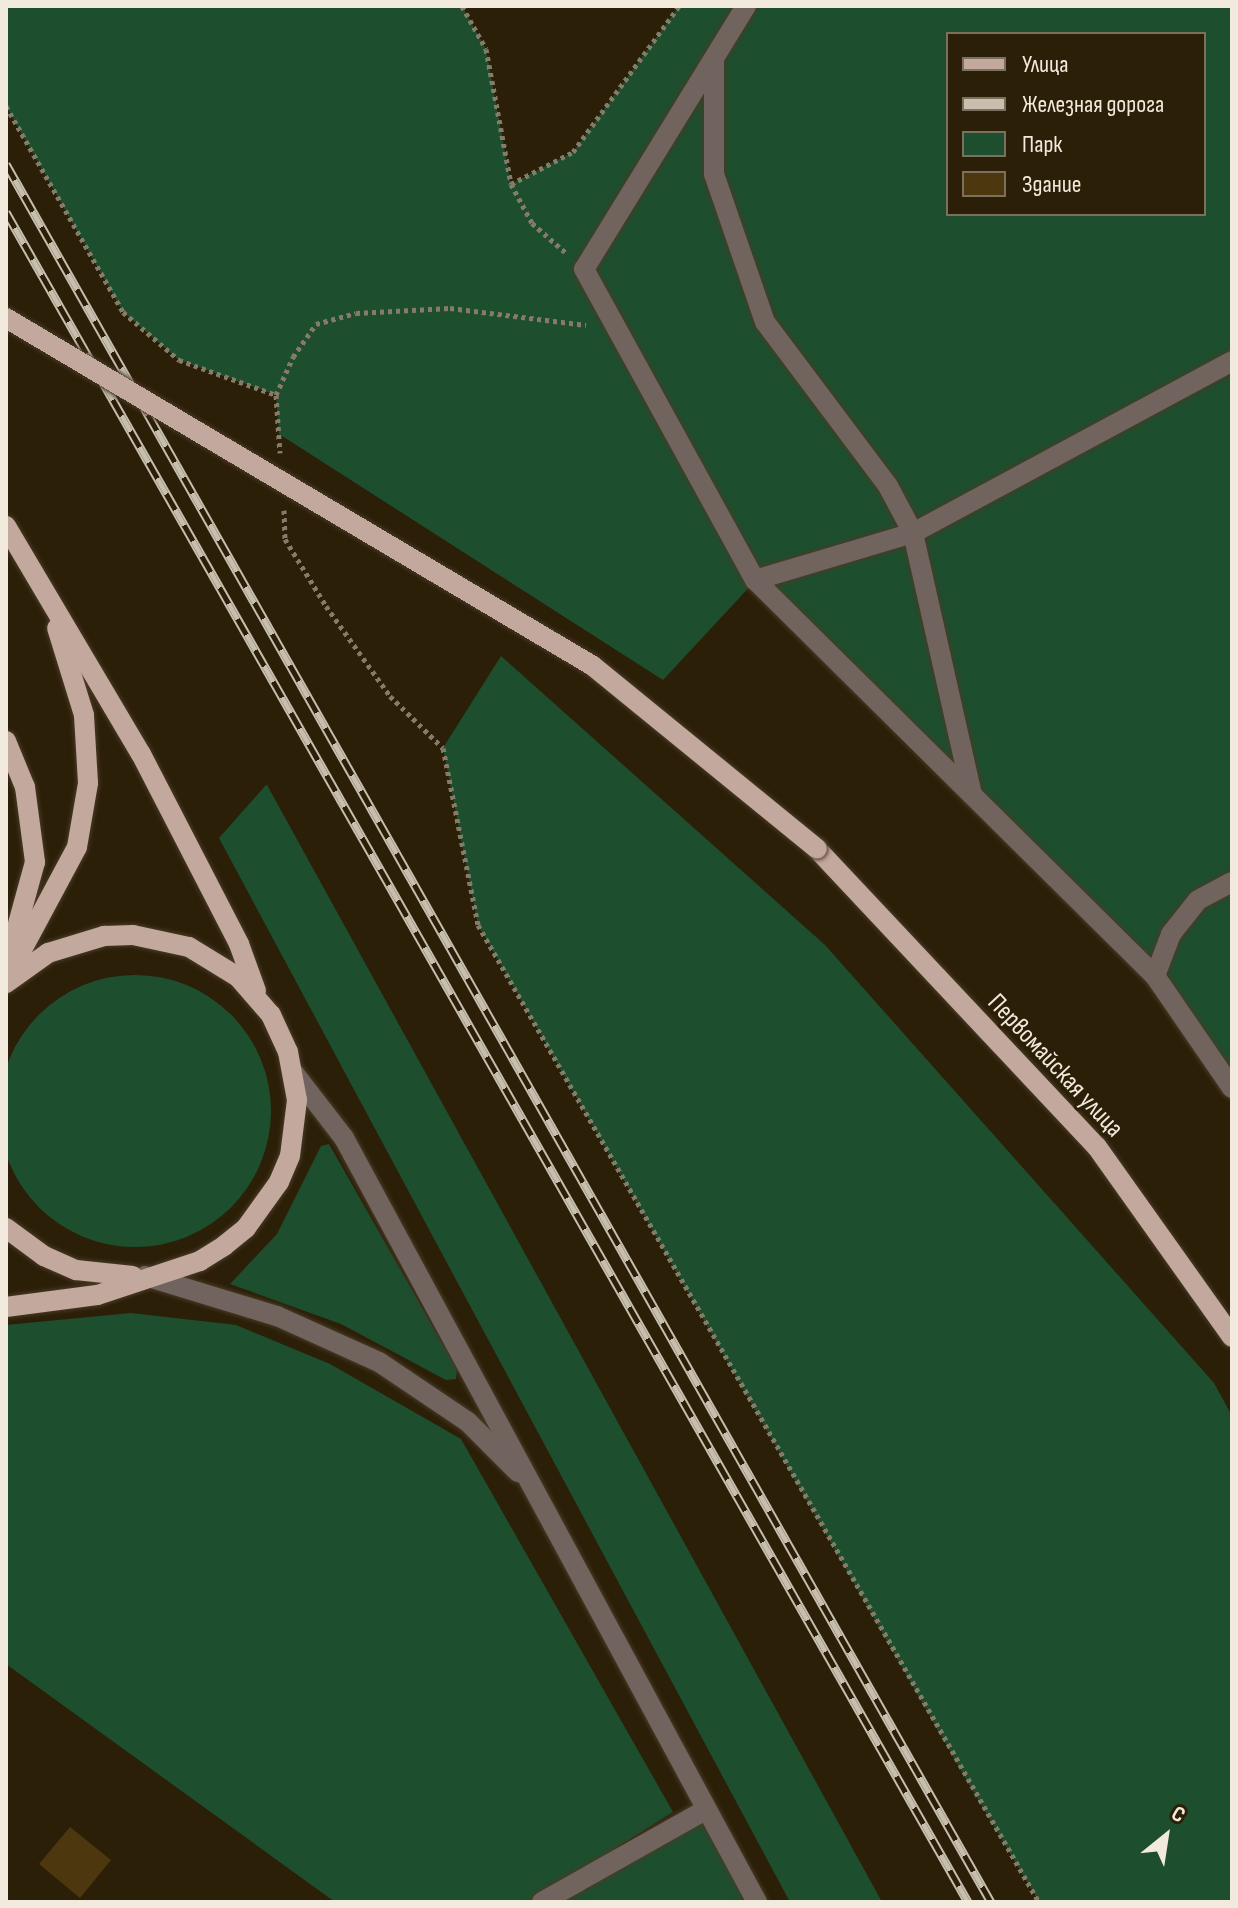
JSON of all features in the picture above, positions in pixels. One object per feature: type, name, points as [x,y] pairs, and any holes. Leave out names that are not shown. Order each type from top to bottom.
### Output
[{"type":"main road","name":"Первомайская улица","points":[[6,318],[593,666],[817,849],[1097,1147],[1232,1337]]},
{"type":"main road","points":[[6,526],[141,754],[239,944],[259,999],[280,1033],[293,1072],[297,1100],[290,1156],[265,1206],[246,1228],[200,1261],[145,1276],[97,1295],[6,1307]]},
{"type":"main road","points":[[6,981],[77,847],[88,783],[84,715],[47,594]]},
{"type":"main road","points":[[6,741],[25,787],[35,862],[6,967]]},
{"type":"main road","points":[[6,981],[48,953],[75,942],[133,935],[189,947],[238,977],[259,999]]},
{"type":"main road","points":[[6,1228],[44,1256],[76,1270],[145,1276]]},
{"type":"street","points":[[746,6],[584,269],[755,580],[1155,976],[1232,1088]]},
{"type":"street","points":[[714,60],[714,174],[765,322],[888,486],[913,533],[972,795]]},
{"type":"street","points":[[755,580],[913,533],[1232,361]]},
{"type":"street","points":[[1155,976],[1171,934],[1198,900],[1232,882]]},
{"type":"street","points":[[293,1072],[318,1097],[344,1138],[493,1408],[526,1480],[757,1902]]},
{"type":"street","points":[[145,1276],[277,1316],[379,1362],[468,1422],[526,1480]]},
{"type":"street","points":[[542,1902],[705,1810]]},
{"type":"path","points":[[462,6],[486,49],[511,184],[532,223],[584,269]]},
{"type":"path","points":[[511,184],[573,152],[679,6]]},
{"type":"path","points":[[6,106],[123,312],[179,360],[276,395]]},
{"type":"path","points":[[281,464],[276,395],[293,357],[316,324],[356,313],[450,308],[617,329]]},
{"type":"path","points":[[283,494],[285,539],[326,606],[390,696],[443,748],[478,925],[1039,1902]]},
{"type":"green space","points":[[6,6],[462,6],[486,49],[511,184],[573,152],[679,6],[1232,6],[1232,1088],[1155,976],[755,581],[663,680],[279,434],[276,395],[179,360],[123,312],[6,106]]},
{"type":"green space","points":[[501,656],[825,945],[1214,1383],[1232,1416],[1232,1902],[1039,1902],[967,1781],[478,925],[443,748]]},
{"type":"green space","points":[[266,785],[882,1902],[790,1902],[219,838]]},
{"type":"green space","points":[[135,975],[162,977],[187,985],[211,998],[231,1015],[248,1035],[261,1059],[269,1084],[269,1138],[261,1163],[248,1187],[231,1207],[211,1224],[187,1237],[162,1245],[135,1247],[108,1245],[83,1237],[59,1224],[39,1207],[22,1187],[9,1163],[1,1138],[-1,1111],[1,1084],[9,1059],[22,1035],[39,1015],[59,998],[83,985],[108,977]]},
{"type":"green space","points":[[329,1144],[457,1369],[456,1379],[446,1380],[341,1324],[230,1284],[277,1234],[321,1146]]},
{"type":"green space","points":[[131,1313],[236,1325],[330,1364],[461,1439],[673,1812],[530,1902],[335,1902],[6,1664],[6,1325]]},
{"type":"green space","points":[[705,1810],[757,1902],[542,1902]]},
{"type":"building","points":[[70,1827],[111,1860],[80,1898],[39,1864]]},
{"type":"railway","points":[[6,164],[991,1902]]},
{"type":"railway","points":[[6,212],[968,1902]]}]
